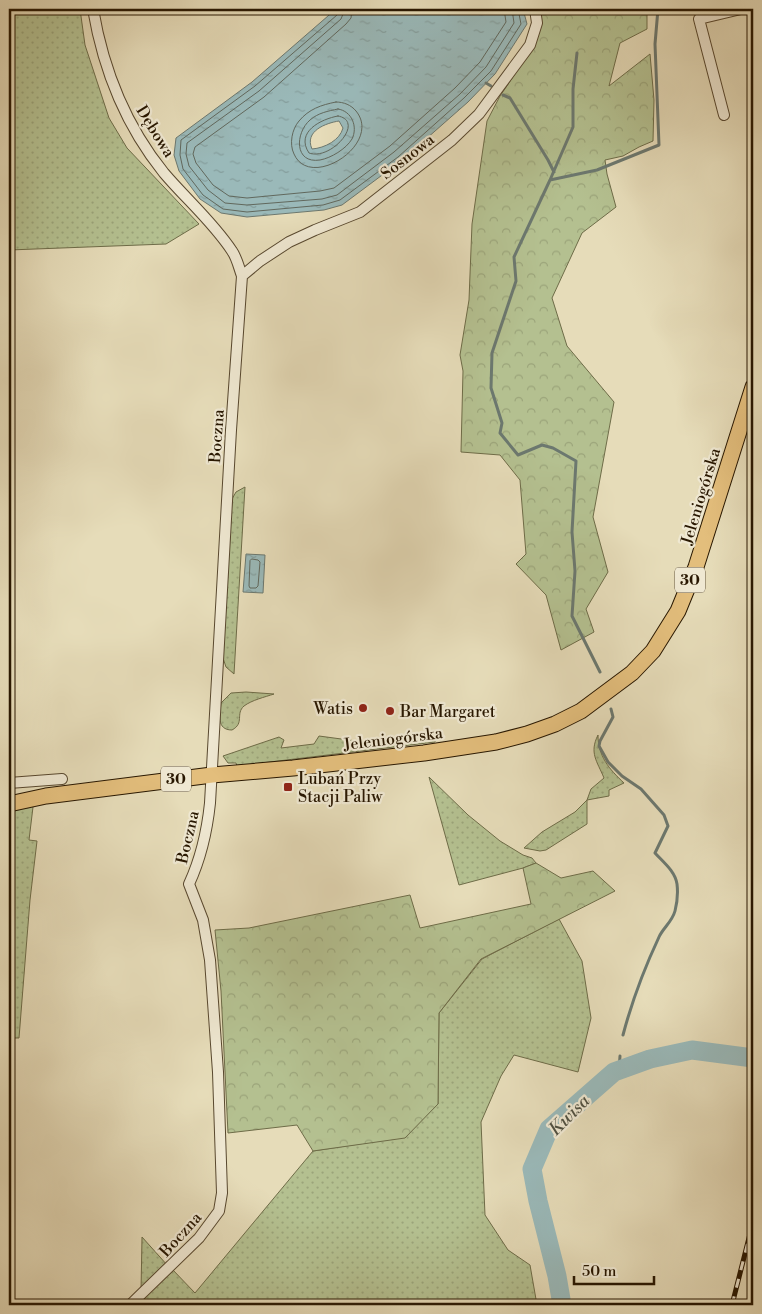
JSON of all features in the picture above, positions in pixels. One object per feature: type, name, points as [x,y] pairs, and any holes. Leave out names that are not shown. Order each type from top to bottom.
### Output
[{"type":"main road","name":"Jeleniogórska","points":[[9,804],[46,796],[212,775],[345,762],[496,742],[555,724],[581,711],[637,668],[653,651],[678,611],[696,567],[753,388]]},
{"type":"street","name":"Dębowa","points":[[93,9],[98,36],[110,73],[122,105],[144,148],[228,245],[233,252],[242,276]]},
{"type":"street","name":"Sosnowa","points":[[242,276],[260,260],[289,242],[360,212],[452,140],[479,114],[530,45],[538,23],[535,9]]},
{"type":"street","points":[[724,115],[699,20],[741,9]]},
{"type":"street","name":"Boczna","points":[[130,1305],[199,1238],[219,1211],[221,1202],[222,1161],[219,1082],[210,960],[203,920],[189,884],[205,842],[212,775],[231,430],[242,276]]},
{"type":"street","points":[[9,783],[62,778]]},
{"type":"green space","points":[[9,9],[80,9],[85,45],[109,118],[127,148],[199,224],[166,244],[9,250]]},
{"type":"green space","points":[[538,9],[647,9],[647,29],[620,43],[609,86],[650,54],[654,100],[653,141],[623,156],[605,160],[616,207],[582,233],[552,298],[567,346],[614,402],[593,517],[608,572],[586,609],[594,632],[561,650],[546,595],[516,564],[526,554],[520,480],[500,455],[461,452],[463,371],[460,355],[469,300],[472,224],[487,121],[500,96],[534,46]]},
{"type":"green space","points":[[245,487],[234,674],[226,667],[223,658],[232,499],[236,492]]},
{"type":"green space","points":[[231,693],[274,694],[244,706],[240,712],[238,724],[232,730],[223,727],[220,721],[221,703]]},
{"type":"green space","points":[[429,735],[436,737],[435,742],[237,766],[236,763],[228,763],[223,756],[279,737],[284,740],[281,748],[314,744],[319,736],[371,743]]},
{"type":"green space","points":[[598,735],[600,749],[605,762],[624,783],[609,790],[609,796],[587,800],[591,789],[604,778],[594,752],[595,741]]},
{"type":"green space","points":[[429,777],[468,815],[500,841],[523,855],[532,858],[536,863],[459,885]]},
{"type":"green space","points":[[587,800],[587,824],[546,850],[540,851],[524,848],[542,832],[575,812]]},
{"type":"green space","points":[[31,805],[33,807],[29,840],[37,841],[30,900],[19,1038],[9,1038],[9,811]]},
{"type":"green space","points":[[536,863],[561,878],[593,871],[615,891],[481,959],[439,1013],[438,1104],[405,1138],[313,1151],[297,1125],[228,1133],[221,991],[215,930],[249,928],[410,895],[420,928],[531,904],[523,868]]},
{"type":"green space","points":[[559,919],[582,961],[591,1018],[578,1072],[514,1055],[501,1076],[481,1122],[485,1215],[508,1250],[530,1265],[537,1305],[134,1305],[172,1269],[195,1293],[313,1151],[405,1137],[438,1104],[439,1013],[482,959]]},
{"type":"green space","points":[[142,1237],[168,1266],[141,1292]]},
{"type":"water","points":[[336,9],[523,9],[527,24],[495,74],[468,102],[401,161],[342,205],[324,210],[247,217],[221,213],[200,199],[179,171],[174,155],[176,138],[252,82]],"holes":[[[339,121],[343,128],[339,136],[331,143],[312,149],[311,137],[318,129]]]},
{"type":"water","points":[[246,554],[265,555],[263,593],[243,592]]},
{"type":"waterway","points":[[600,672],[572,616],[575,571],[572,532],[576,461],[553,448],[542,445],[518,455],[500,433],[502,423],[491,388],[492,353],[516,281],[514,257],[550,180],[597,170],[659,145],[655,44],[658,9]]},
{"type":"waterway","points":[[550,180],[573,127],[573,89],[577,53]]},
{"type":"waterway","points":[[486,83],[491,86]]},
{"type":"waterway","points":[[503,95],[510,98],[554,172]]},
{"type":"waterway","points":[[611,709],[613,717],[599,746],[608,762],[622,776],[641,789],[664,815],[668,826],[655,853],[671,871],[676,879],[677,887],[674,915],[661,934],[648,961],[634,997],[623,1035]]},
{"type":"waterway","name":"Kwisa","points":[[562,1305],[532,1169],[549,1129],[614,1072],[650,1059],[692,1050],[753,1058]]},
{"type":"waterway","points":[[619,1070],[620,1056]]},
{"type":"railway","points":[[732,1305],[753,1222]]},
{"type":"place","name":"Watis","points":[[363,708]]},
{"type":"place","name":"Bar Margaret","points":[[390,711]]},
{"type":"place","name":"Lubań Przy Stacji Paliw","points":[[288,787]]}]
